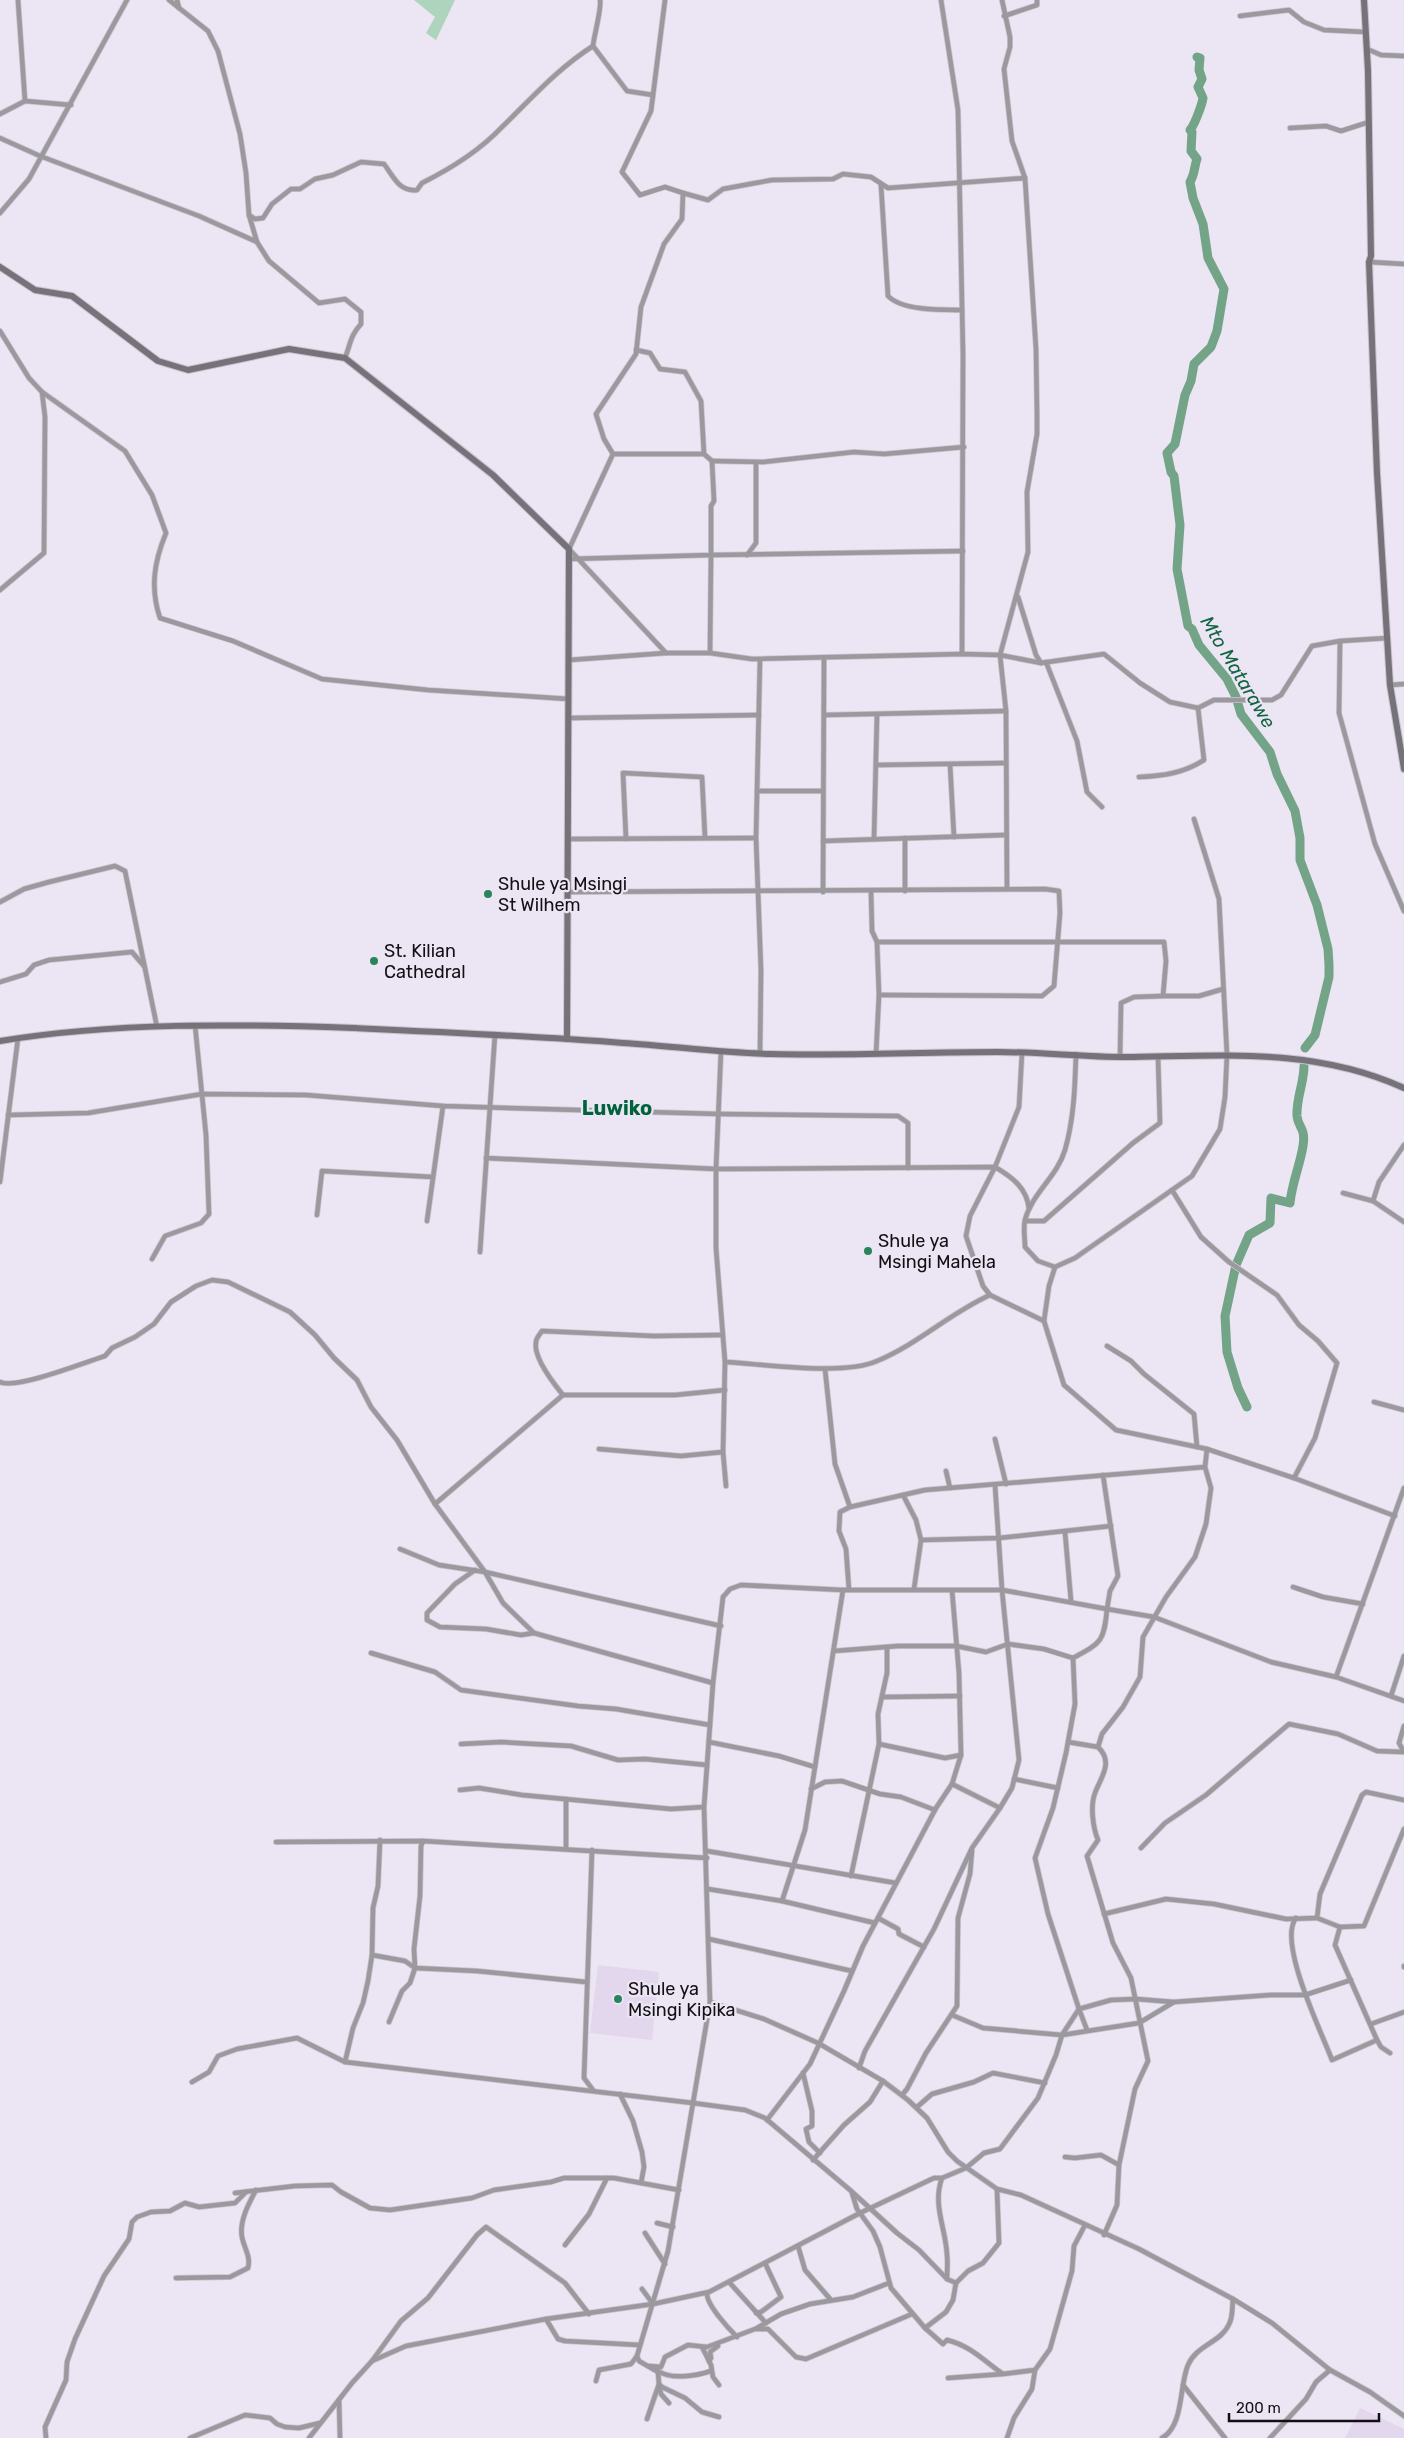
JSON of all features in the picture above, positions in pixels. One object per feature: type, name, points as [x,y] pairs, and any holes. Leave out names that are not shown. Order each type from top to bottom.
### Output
[{"type":"street","points":[[18,0],[25,100]]},
{"type":"street","points":[[0,213],[30,179],[40,156],[71,105],[127,0]]},
{"type":"street","points":[[169,0],[208,31],[218,51],[240,134],[246,173],[249,216],[257,242],[269,261],[319,303],[345,299],[361,312],[361,324],[351,335],[350,346],[345,358]]},
{"type":"street","points":[[177,0],[179,8]]},
{"type":"street","points":[[600,0],[601,6]]},
{"type":"street","points":[[604,0],[595,25],[593,46],[627,91],[653,95]]},
{"type":"street","points":[[665,0],[649,117],[622,172],[640,195],[664,187],[708,200],[723,189],[772,180],[833,179],[843,174],[870,177],[888,188],[949,184],[960,181],[1025,178]]},
{"type":"street","points":[[941,0],[958,110],[964,447],[962,654]]},
{"type":"street","points":[[1002,0],[1010,37],[1010,47],[1004,68],[1012,141],[1025,178],[1036,349],[1037,414],[1037,434],[1027,492],[1028,552],[1018,596],[1000,655],[1006,711],[1005,835],[1007,889]]},
{"type":"street","points":[[1004,16],[1037,6],[1037,0]]},
{"type":"street","points":[[1364,0],[1369,122],[1371,256],[1369,262],[1377,473],[1390,685],[1404,769]]},
{"type":"street","points":[[1240,16],[1289,10],[1304,22],[1324,30],[1366,32]]},
{"type":"street","points":[[249,216],[263,218],[281,195],[291,189],[300,189],[315,179],[333,175],[361,162],[384,164],[401,188],[408,191],[417,190],[422,183],[466,156],[502,128],[545,82],[569,62],[593,46]]},
{"type":"street","points":[[1367,49],[1381,55],[1404,56]]},
{"type":"street","points":[[0,114],[25,100],[71,105]]},
{"type":"street","points":[[1290,128],[1326,126],[1341,131],[1369,122]]},
{"type":"street","points":[[0,138],[40,156],[199,216],[257,242]]},
{"type":"street","points":[[881,185],[888,296],[896,302],[912,306],[962,310]]},
{"type":"street","points":[[613,454],[604,439],[596,414],[636,354],[641,308],[664,244],[682,219],[683,192]]},
{"type":"street","points":[[1369,262],[1404,264]]},
{"type":"street","points":[[0,268],[35,290],[72,296],[158,362],[188,370],[288,349],[345,358],[493,476],[569,549],[666,653]]},
{"type":"street","points":[[0,331],[32,381],[42,392],[125,451],[152,495],[166,533],[157,555],[154,598],[160,618],[232,641],[322,679],[428,690],[569,699]]},
{"type":"street","points":[[636,350],[650,353],[660,368],[685,372],[701,401],[704,454]]},
{"type":"street","points":[[0,590],[44,552],[45,417],[42,392]]},
{"type":"street","points":[[613,454],[704,454],[712,460],[756,462],[854,452],[884,454],[964,447]]},
{"type":"street","points":[[567,1038],[569,549],[613,454]]},
{"type":"street","points":[[710,653],[711,506],[714,501],[712,460]]},
{"type":"street","points":[[747,554],[756,543],[756,462]]},
{"type":"street","points":[[569,559],[963,551]]},
{"type":"street","points":[[1018,596],[1036,656],[1043,663],[1077,741],[1087,792],[1102,807]]},
{"type":"street","points":[[570,660],[666,653],[710,653],[760,659],[962,654],[1000,655],[1043,663],[1104,654],[1140,683],[1170,702],[1198,708],[1214,700],[1272,700],[1281,695],[1312,646],[1340,641],[1388,638]]},
{"type":"street","points":[[1340,641],[1339,713],[1375,844],[1404,911]]},
{"type":"street","points":[[823,892],[824,658]]},
{"type":"street","points":[[760,659],[756,838],[761,971],[760,1054]]},
{"type":"street","points":[[1390,685],[1404,684]]},
{"type":"street","points":[[1139,777],[1169,775],[1194,767],[1204,760],[1198,708]]},
{"type":"street","points":[[824,715],[1006,711]]},
{"type":"street","points":[[874,839],[876,714]]},
{"type":"street","points":[[569,718],[759,715]]},
{"type":"street","points":[[876,765],[1006,763]]},
{"type":"street","points":[[950,764],[954,837]]},
{"type":"street","points":[[626,838],[623,773],[702,777],[705,838]]},
{"type":"street","points":[[757,791],[824,790]]},
{"type":"street","points":[[1076,1054],[1074,1093],[1065,1151],[1055,1173],[1033,1200],[1025,1220],[1025,1247],[1038,1261],[1055,1266],[1075,1258],[1192,1176],[1220,1128],[1225,1097],[1227,1055],[1219,899],[1194,819]]},
{"type":"street","points":[[823,841],[1005,835]]},
{"type":"street","points":[[569,839],[756,838]]},
{"type":"street","points":[[905,891],[906,838]]},
{"type":"street","points":[[0,902],[24,889],[58,880],[115,866],[126,871],[157,1027]]},
{"type":"street","points":[[569,892],[823,892],[1007,889],[1059,891],[1060,913],[1056,941],[1054,986],[1042,996],[879,995]]},
{"type":"street","points":[[871,891],[872,932],[877,942],[879,995],[876,1054]]},
{"type":"street","points":[[877,942],[1164,942],[1166,961],[1163,996]]},
{"type":"street","points":[[0,982],[26,974],[34,964],[49,960],[132,952],[144,967]]},
{"type":"street","points":[[1120,1056],[1121,1003],[1134,997],[1199,996],[1223,989]]},
{"type":"street","points":[[152,1259],[165,1236],[202,1223],[209,1214],[202,1094],[195,1025]]},
{"type":"street","points":[[0,1041],[18,1038],[195,1025],[279,1026],[495,1034],[760,1054],[1022,1052],[1158,1057],[1227,1055],[1294,1058],[1323,1062],[1361,1071],[1404,1088]]},
{"type":"street","points":[[480,1252],[495,1034]]},
{"type":"street","points":[[0,1182],[18,1038]]},
{"type":"street","points":[[721,1050],[716,1169],[716,1248],[721,1335],[725,1362],[723,1452],[726,1486]]},
{"type":"street","points":[[1022,1052],[1020,1107],[995,1167],[970,1216],[966,1236],[982,1286],[990,1295],[1044,1321]]},
{"type":"street","points":[[1025,1220],[1044,1221],[1133,1144],[1160,1124],[1158,1057]]},
{"type":"street","points":[[8,1115],[88,1112],[202,1094],[306,1096],[443,1106],[719,1114],[898,1116],[908,1123],[908,1168]]},
{"type":"street","points":[[427,1221],[443,1106]]},
{"type":"street","points":[[1373,1200],[1378,1182],[1404,1145]]},
{"type":"street","points":[[486,1158],[716,1169],[995,1167],[1022,1187],[1028,1201],[1029,1211]]},
{"type":"street","points":[[317,1215],[322,1171],[433,1177]]},
{"type":"street","points":[[1172,1190],[1201,1237],[1229,1262],[1277,1295],[1299,1325],[1318,1341],[1336,1363],[1316,1438],[1294,1478]]},
{"type":"street","points":[[1342,1193],[1373,1200],[1404,1222]]},
{"type":"street","points":[[1055,1266],[1049,1286],[1044,1321],[1064,1385],[1116,1430],[1207,1449],[1294,1478],[1395,1516]]},
{"type":"street","points":[[0,1382],[5,1385],[27,1381],[105,1356],[112,1348],[135,1338],[154,1324],[172,1302],[196,1286],[212,1280],[228,1282],[290,1312],[315,1335],[334,1358],[357,1380],[371,1407],[397,1440],[435,1504],[485,1572],[504,1603],[534,1633]]},
{"type":"street","points":[[725,1362],[825,1369],[875,1362],[898,1352],[966,1306],[990,1295]]},
{"type":"street","points":[[563,1395],[551,1380],[538,1355],[536,1342],[542,1331],[654,1336],[721,1335]]},
{"type":"street","points":[[1107,1346],[1131,1361],[1144,1374],[1194,1414],[1198,1447]]},
{"type":"street","points":[[825,1369],[835,1464],[850,1507]]},
{"type":"street","points":[[435,1504],[563,1395],[676,1395],[725,1390]]},
{"type":"street","points":[[1374,1402],[1404,1410]]},
{"type":"street","points":[[995,1439],[1006,1484]]},
{"type":"street","points":[[599,1449],[680,1456],[723,1452]]},
{"type":"street","points":[[1098,1747],[1102,1734],[1123,1707],[1140,1677],[1143,1637],[1154,1617],[1195,1557],[1206,1524],[1211,1488],[1205,1467],[1207,1449]]},
{"type":"street","points":[[849,1590],[846,1549],[839,1531],[840,1512],[850,1507],[925,1490],[1205,1467]]},
{"type":"street","points":[[946,1471],[950,1488]]},
{"type":"street","points":[[834,1652],[887,1647],[956,1646],[986,1652],[1008,1644],[1044,1649],[1073,1658],[1098,1644],[1106,1626],[1110,1592],[1118,1576],[1103,1475]]},
{"type":"street","points":[[860,2068],[865,2051],[953,1892],[972,1848],[1000,1808],[1014,1778],[1019,1760],[1002,1590],[995,1484]]},
{"type":"street","points":[[1336,1677],[1395,1516],[1402,1502],[1404,1488]]},
{"type":"street","points":[[903,1495],[916,1520],[921,1540],[914,1589]]},
{"type":"street","points":[[921,1540],[999,1538],[1111,1526]]},
{"type":"street","points":[[1065,1532],[1071,1601]]},
{"type":"street","points":[[400,1549],[439,1565],[485,1572],[721,1626]]},
{"type":"street","points":[[475,1570],[455,1584],[427,1613],[427,1620],[440,1627],[486,1629],[521,1635],[534,1633],[714,1682]]},
{"type":"street","points":[[596,2381],[599,2370],[610,2366],[631,2364],[637,2356],[665,2264],[673,2227],[710,2002],[707,1851],[704,1807],[723,1597],[730,1589],[740,1585],[843,1590],[1002,1590],[1071,1601],[1154,1617],[1271,1662],[1336,1677],[1404,1701]]},
{"type":"street","points":[[1293,1587],[1322,1597],[1363,1604]]},
{"type":"street","points":[[782,1901],[805,1830],[843,1590]]},
{"type":"street","points":[[767,2120],[780,2100],[810,2064],[818,2043],[875,1923],[952,1784],[961,1755],[960,1696],[952,1590]]},
{"type":"street","points":[[851,1876],[879,1744],[878,1714],[884,1697],[887,1673],[887,1647]]},
{"type":"street","points":[[371,1653],[435,1672],[461,1690],[578,1706],[616,1709],[710,1725]]},
{"type":"street","points":[[1391,1696],[1404,1656]]},
{"type":"street","points":[[1073,1658],[1075,1704],[1068,1742],[1058,1788],[1035,1858],[1048,1914],[1087,2030]]},
{"type":"street","points":[[884,1697],[960,1696]]},
{"type":"street","points":[[1141,1848],[1165,1823],[1206,1796],[1289,1724],[1338,1734],[1377,1751],[1404,1753]]},
{"type":"street","points":[[1404,1726],[1399,1743],[1404,1753]]},
{"type":"street","points":[[461,1744],[501,1742],[571,1746],[618,1760],[645,1759],[707,1765]]},
{"type":"street","points":[[709,1742],[779,1756],[815,1767]]},
{"type":"street","points":[[1068,1742],[1098,1747],[1104,1753],[1106,1767],[1094,1796],[1094,1831],[1098,1840],[1087,1856],[1113,1943],[1131,1978],[1148,2061],[1135,2089],[1119,2165],[1117,2205],[1104,2234]]},
{"type":"street","points":[[879,1744],[945,1758],[961,1755]]},
{"type":"street","points":[[1014,1778],[1058,1788]]},
{"type":"street","points":[[812,1789],[832,1780],[870,1789],[880,1794],[901,1797],[936,1810]]},
{"type":"street","points":[[952,1784],[1000,1808]]},
{"type":"street","points":[[460,1790],[479,1788],[671,1810],[704,1807]]},
{"type":"street","points":[[1317,1918],[1320,1894],[1362,1795],[1366,1792],[1404,1800]]},
{"type":"street","points":[[566,1799],[566,1848]]},
{"type":"street","points":[[1104,1914],[1166,1899],[1214,1904],[1286,1918],[1317,1918],[1340,1927],[1364,1926],[1404,1829]]},
{"type":"street","points":[[346,2062],[353,2028],[363,2003],[372,1954],[373,1908],[378,1886],[380,1840]]},
{"type":"street","points":[[389,2022],[402,1991],[410,1983],[415,1968],[414,1949],[420,1896],[420,1846],[423,1841]]},
{"type":"street","points":[[276,1842],[423,1841],[566,1848],[663,1857],[707,1858]]},
{"type":"street","points":[[902,2095],[926,2052],[957,2006],[958,1918],[970,1874],[972,1848]]},
{"type":"street","points":[[592,1850],[584,2078],[593,2090]]},
{"type":"street","points":[[707,1851],[792,1867],[896,1883]]},
{"type":"street","points":[[708,1889],[782,1901],[875,1923]]},
{"type":"street","points":[[878,1918],[898,1929],[899,1934],[924,1947]]},
{"type":"street","points":[[1296,1918],[1292,1923],[1291,1942],[1305,1995],[1332,2060],[1377,2040]]},
{"type":"street","points":[[1340,1927],[1335,1945],[1377,2040],[1381,2047],[1390,2053]]},
{"type":"street","points":[[709,1939],[852,1971]]},
{"type":"street","points":[[372,1954],[405,1962],[415,1968],[477,1971],[586,1982]]},
{"type":"street","points":[[372,2361],[406,2346],[546,2319],[653,2304],[707,2293],[860,2213],[934,2178],[942,2178],[966,2168],[984,2154],[1000,2149],[1038,2098],[1062,2035],[1079,2009],[1111,2000],[1136,1999],[1174,2002],[1270,1995],[1305,1995],[1352,1980]]},
{"type":"street","points":[[710,2002],[764,2019],[818,2043],[883,2081],[917,2107],[934,2128],[948,2152],[966,2168],[997,2189],[1021,2196],[1139,2249],[1233,2299],[1272,2323],[1330,2370],[1370,2392],[1404,2416]]},
{"type":"street","points":[[952,2015],[983,2028],[1062,2035],[1139,2023],[1174,2002]]},
{"type":"street","points":[[1371,2024],[1404,2012]]},
{"type":"street","points":[[192,2082],[209,2072],[218,2056],[236,2049],[298,2038],[346,2062],[593,2090],[745,2110],[767,2120],[919,2250],[947,2279],[956,2283]]},
{"type":"street","points":[[917,2107],[932,2094],[974,2082],[993,2073],[1045,2083]]},
{"type":"street","points":[[803,2074],[812,2111],[812,2126],[806,2129],[809,2142],[820,2153]]},
{"type":"street","points":[[813,2160],[844,2125],[870,2102],[883,2081]]},
{"type":"street","points":[[620,2094],[633,2121],[642,2152],[644,2167],[641,2183]]},
{"type":"street","points":[[1065,2157],[1075,2158],[1101,2155],[1119,2165]]},
{"type":"street","points":[[235,2193],[295,2186],[332,2185],[370,2208],[390,2210],[472,2198],[494,2190],[564,2178],[607,2178],[679,2190]]},
{"type":"street","points":[[565,2245],[590,2214],[607,2178]]},
{"type":"street","points":[[942,2178],[938,2188],[940,2226],[947,2254],[947,2279]]},
{"type":"street","points":[[925,2328],[946,2312],[953,2300],[956,2283],[968,2271],[983,2263],[999,2242],[997,2189]]},
{"type":"street","points":[[176,2278],[230,2277],[248,2268],[250,2261],[242,2236],[248,2205],[256,2190]]},
{"type":"street","points":[[850,2190],[860,2213],[874,2231],[891,2288],[912,2314],[943,2344],[947,2340],[966,2347],[987,2360],[1003,2374]]},
{"type":"street","points":[[46,2438],[45,2428],[66,2380],[67,2362],[75,2339],[104,2276],[129,2239],[132,2222],[137,2217],[152,2212],[170,2211],[185,2203],[190,2206],[199,2207],[235,2203],[246,2192]]},
{"type":"street","points":[[657,2223],[673,2227]]},
{"type":"street","points":[[1006,2438],[1014,2418],[1032,2389],[1035,2370],[1050,2349],[1072,2271],[1074,2246],[1085,2225]]},
{"type":"street","points":[[309,2438],[372,2361],[401,2321],[428,2298],[477,2235],[486,2227],[565,2283],[589,2314]]},
{"type":"street","points":[[645,2233],[665,2264]]},
{"type":"street","points":[[798,2246],[805,2270],[831,2300]]},
{"type":"street","points":[[756,2313],[761,2312],[781,2297],[765,2263]]},
{"type":"street","points":[[729,2282],[766,2324]]},
{"type":"street","points":[[669,2403],[661,2394],[658,2368],[665,2357],[683,2347],[707,2347],[756,2329],[781,2314],[810,2304],[853,2297],[889,2282]]},
{"type":"street","points":[[642,2289],[653,2304]]},
{"type":"street","points":[[707,2293],[706,2298],[710,2304],[737,2337]]},
{"type":"street","points":[[1165,2437],[1172,2431],[1177,2419],[1183,2385],[1192,2357],[1227,2328],[1231,2319],[1233,2299]]},
{"type":"street","points":[[756,2329],[768,2329],[796,2357],[806,2359],[912,2314]]},
{"type":"street","points":[[546,2319],[558,2339],[565,2341],[640,2345]]},
{"type":"street","points":[[719,2343],[710,2352],[711,2358],[709,2361],[711,2371],[719,2385]]},
{"type":"street","points":[[702,2347],[704,2355],[709,2361]]},
{"type":"street","points":[[637,2356],[639,2361],[668,2376],[681,2376],[711,2371]]},
{"type":"street","points":[[648,2366],[661,2366]]},
{"type":"street","points":[[948,2378],[1035,2370]]},
{"type":"street","points":[[1270,2438],[1306,2400],[1316,2382],[1330,2370]]},
{"type":"street","points":[[659,2384],[685,2398],[702,2412],[720,2417]]},
{"type":"street","points":[[647,2419],[659,2384]]},
{"type":"street","points":[[1183,2385],[1225,2438]]},
{"type":"street","points":[[339,2399],[340,2438]]},
{"type":"street","points":[[190,2438],[245,2415],[270,2418],[277,2424],[285,2427],[299,2428],[320,2423]]},
{"type":"shaded area","points":[[598,1965],[659,1972],[652,2040],[590,2033]]},
{"type":"shaded area","points":[[1360,2408],[1404,2429],[1404,2438],[1345,2438]]},
{"type":"green space","points":[[414,0],[455,0],[436,40],[426,33],[435,17]]},
{"type":"waterway","name":"Mto Matarawe","points":[[1197,57],[1200,58],[1199,70],[1202,79],[1198,87],[1203,98],[1198,115],[1190,130],[1192,132],[1191,151],[1197,159],[1190,182],[1193,198],[1203,224],[1208,258],[1224,289],[1217,331],[1211,347],[1194,364],[1191,381],[1185,395],[1175,444],[1167,453],[1171,472],[1174,476],[1180,525],[1177,569],[1188,626],[1192,629],[1199,645],[1227,679],[1236,697],[1241,714],[1270,752],[1277,774],[1295,811],[1300,838],[1300,860],[1317,905],[1328,949],[1329,965],[1329,977],[1315,1035],[1305,1048]]},
{"type":"waterway","name":"Mto Matarawe","points":[[1247,1407],[1238,1388],[1227,1352],[1225,1316],[1236,1265],[1249,1235],[1270,1223],[1271,1198],[1290,1203],[1304,1140],[1303,1131],[1297,1116],[1304,1066]]},
{"type":"place","name":"Shule ya Msingi St Wilhem","points":[[488,894]]},
{"type":"place","name":"St. Kilian Cathedral","points":[[374,961]]},
{"type":"place","name":"Shule ya Msingi Mahela","points":[[868,1251]]},
{"type":"place","name":"Shule ya Msingi Kipika","points":[[618,1999]]},
{"type":"district","name":"Luwiko","points":[[617,1108]]}]
